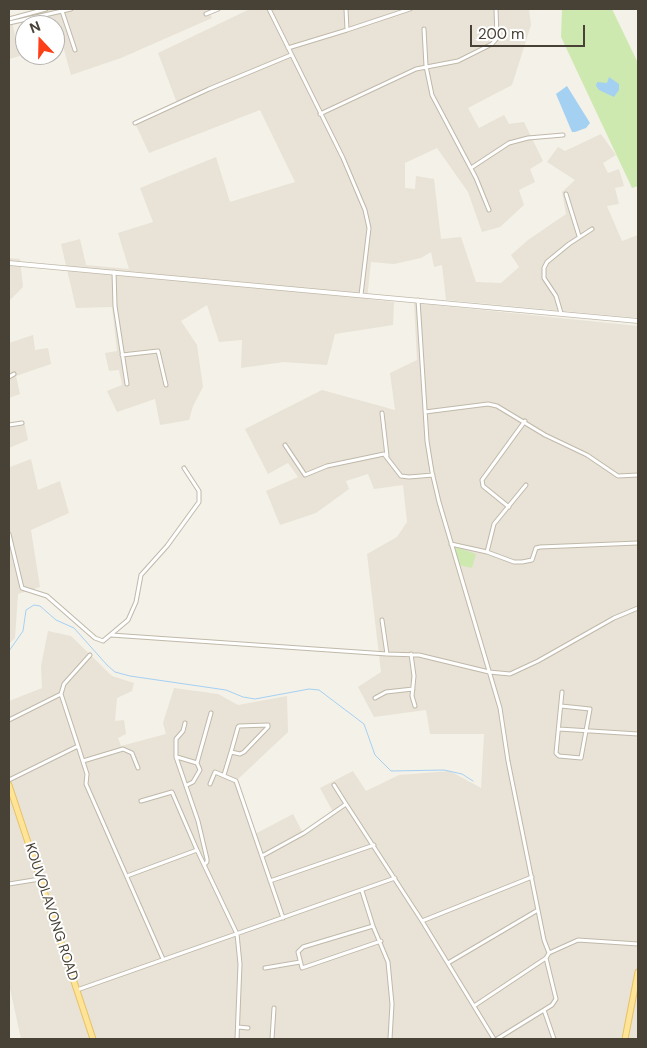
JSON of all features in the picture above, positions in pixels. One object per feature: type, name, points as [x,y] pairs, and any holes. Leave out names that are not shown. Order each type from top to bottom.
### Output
[{"type":"main road","name":"KOUVOLAVONG ROAD","points":[[9,785],[93,1039]]},
{"type":"main road","points":[[624,1039],[638,972]]},
{"type":"street","points":[[9,19],[46,9]]},
{"type":"street","points":[[9,23],[71,9]]},
{"type":"street","points":[[206,14],[218,9]]},
{"type":"street","points":[[269,9],[343,158],[364,210],[368,235],[361,295]]},
{"type":"street","points":[[346,9],[347,30]]},
{"type":"street","points":[[288,48],[410,9]]},
{"type":"street","points":[[320,114],[426,66],[458,61],[496,42],[496,9]]},
{"type":"street","points":[[62,10],[75,50]]},
{"type":"street","points":[[424,29],[426,66],[432,95],[471,168],[489,210]]},
{"type":"street","points":[[136,123],[169,106],[291,55]]},
{"type":"street","points":[[471,168],[509,143],[528,138],[563,135]]},
{"type":"street","points":[[566,194],[579,236]]},
{"type":"street","points":[[561,313],[556,296],[542,272],[547,262],[579,236],[592,229]]},
{"type":"street","points":[[9,263],[638,321]]},
{"type":"street","points":[[114,272],[115,306],[127,384]]},
{"type":"street","points":[[418,300],[425,412],[433,475],[451,544],[500,708],[538,910],[544,940],[549,953]]},
{"type":"street","points":[[122,355],[158,352],[166,385]]},
{"type":"street","points":[[9,377],[14,374]]},
{"type":"street","points":[[425,412],[492,404],[525,421],[546,435],[587,455],[618,476],[638,475]]},
{"type":"street","points":[[382,413],[387,456],[401,476],[433,475]]},
{"type":"street","points":[[509,506],[483,486],[482,480],[525,421]]},
{"type":"street","points":[[9,425],[22,423]]},
{"type":"street","points":[[285,445],[305,475],[327,466],[387,456]]},
{"type":"street","points":[[9,534],[22,588],[47,596],[99,641],[104,641],[128,620],[133,611],[141,575],[167,546],[199,502],[199,491],[184,468]]},
{"type":"street","points":[[487,552],[494,524],[526,485]]},
{"type":"street","points":[[451,544],[487,552],[514,562],[522,562],[530,561],[536,548],[540,547],[638,543]]},
{"type":"street","points":[[111,634],[388,654],[411,654],[440,659],[489,672],[510,674],[519,672],[614,618],[638,608]]},
{"type":"street","points":[[382,620],[388,654]]},
{"type":"street","points":[[411,654],[415,706]]},
{"type":"street","points":[[90,655],[64,684],[61,694],[87,774],[86,784],[164,959]]},
{"type":"street","points":[[375,698],[386,692],[413,689]]},
{"type":"street","points":[[561,706],[590,709],[581,758],[559,756],[556,753],[562,692]]},
{"type":"street","points":[[9,720],[61,694]]},
{"type":"street","points":[[187,785],[193,782],[200,770],[197,763],[211,713]]},
{"type":"street","points":[[185,723],[184,731],[176,739],[176,757],[187,785],[208,862],[204,865]]},
{"type":"street","points":[[224,775],[231,752],[239,726],[268,725],[244,752],[240,754],[231,752]]},
{"type":"street","points":[[559,729],[638,734]]},
{"type":"street","points":[[9,780],[78,746]]},
{"type":"street","points":[[83,761],[123,749],[132,753],[138,768]]},
{"type":"street","points":[[176,757],[197,763]]},
{"type":"street","points":[[210,784],[215,772],[236,781],[283,918]]},
{"type":"street","points":[[334,785],[395,878],[495,1039],[555,1002],[556,999],[546,958]]},
{"type":"street","points":[[141,801],[172,792],[237,934],[240,964],[237,1039]]},
{"type":"street","points":[[262,856],[304,834],[346,804]]},
{"type":"street","points":[[270,881],[374,845]]},
{"type":"street","points":[[127,876],[197,850]]},
{"type":"street","points":[[422,921],[532,877]]},
{"type":"street","points":[[76,990],[395,878]]},
{"type":"street","points":[[9,884],[40,879]]},
{"type":"street","points":[[362,891],[373,926],[388,962],[391,983],[390,1039]]},
{"type":"street","points":[[448,963],[538,910]]},
{"type":"street","points":[[373,926],[303,947],[298,952],[300,962],[304,969],[380,941]]},
{"type":"street","points":[[474,1006],[546,958],[549,953],[578,940],[638,944]]},
{"type":"street","points":[[265,968],[300,962]]},
{"type":"street","points":[[272,1039],[274,1008]]},
{"type":"street","points":[[544,1010],[554,1039]]},
{"type":"street","points":[[238,1027],[248,1028]]},
{"type":"shaded area","points":[[40,9],[208,9],[212,18],[121,58],[71,75],[65,53],[65,15],[42,15]]},
{"type":"shaded area","points":[[250,9],[529,9],[531,25],[512,85],[468,108],[479,128],[504,115],[509,124],[524,122],[543,161],[530,169],[535,182],[519,190],[524,205],[500,227],[482,232],[468,192],[437,148],[405,163],[405,188],[415,189],[416,176],[434,179],[441,239],[461,237],[476,282],[501,283],[519,267],[511,255],[528,240],[566,214],[562,192],[575,180],[547,162],[558,147],[565,151],[601,134],[616,155],[603,163],[608,173],[619,169],[624,186],[615,188],[619,204],[607,206],[622,241],[638,235],[638,318],[446,300],[442,265],[434,267],[431,252],[421,258],[394,264],[371,262],[367,299],[394,302],[393,325],[335,334],[327,365],[284,362],[241,368],[242,340],[219,342],[207,305],[181,321],[197,345],[203,387],[193,406],[189,420],[160,425],[155,399],[117,412],[107,391],[122,385],[119,370],[109,371],[105,353],[117,351],[112,307],[76,308],[61,244],[80,239],[86,265],[129,269],[118,233],[153,222],[140,188],[216,157],[230,202],[295,182],[260,110],[149,153],[135,123],[177,103],[158,53]]},
{"type":"shaded area","points":[[9,10],[15,35],[15,57],[9,59]]},
{"type":"shaded area","points":[[9,258],[20,259],[23,287],[9,301]]},
{"type":"shaded area","points":[[414,303],[638,326],[638,1039],[21,1039],[9,984],[9,701],[42,688],[41,666],[48,631],[71,636],[112,676],[134,683],[132,691],[117,698],[115,721],[124,720],[126,734],[118,738],[121,746],[166,734],[163,723],[174,688],[218,694],[238,705],[287,696],[288,732],[236,781],[253,835],[293,814],[303,833],[333,812],[320,788],[353,771],[366,791],[399,775],[450,771],[481,788],[484,734],[430,734],[426,710],[374,717],[358,687],[381,672],[367,554],[397,537],[407,522],[403,485],[374,489],[368,474],[346,481],[349,489],[316,513],[280,525],[266,491],[298,477],[288,463],[268,474],[245,429],[322,390],[395,410],[390,373],[417,360]]},
{"type":"shaded area","points":[[33,335],[35,350],[48,348],[51,364],[16,376],[20,394],[9,398],[9,343]]},
{"type":"shaded area","points":[[24,421],[28,440],[9,448],[9,423]]},
{"type":"shaded area","points":[[31,459],[38,490],[60,481],[69,513],[31,530],[40,587],[18,594],[15,638],[9,644],[9,460],[10,467]]},
{"type":"green space","points":[[562,9],[612,9],[638,63],[638,186],[632,188],[561,37]]},
{"type":"green space","points":[[456,547],[476,554],[472,568],[459,565],[453,548]]},
{"type":"water","points":[[609,77],[619,84],[619,90],[614,97],[599,90],[596,86],[597,82],[607,83]]},
{"type":"water","points":[[567,86],[590,123],[586,128],[575,132],[572,132],[556,94]]},
{"type":"waterway","points":[[9,651],[23,631],[26,610],[34,605],[40,606],[56,620],[74,628],[115,672],[130,676],[226,690],[243,697],[255,699],[309,689],[319,690],[364,724],[375,755],[391,771],[444,770],[462,774],[473,781]]}]
